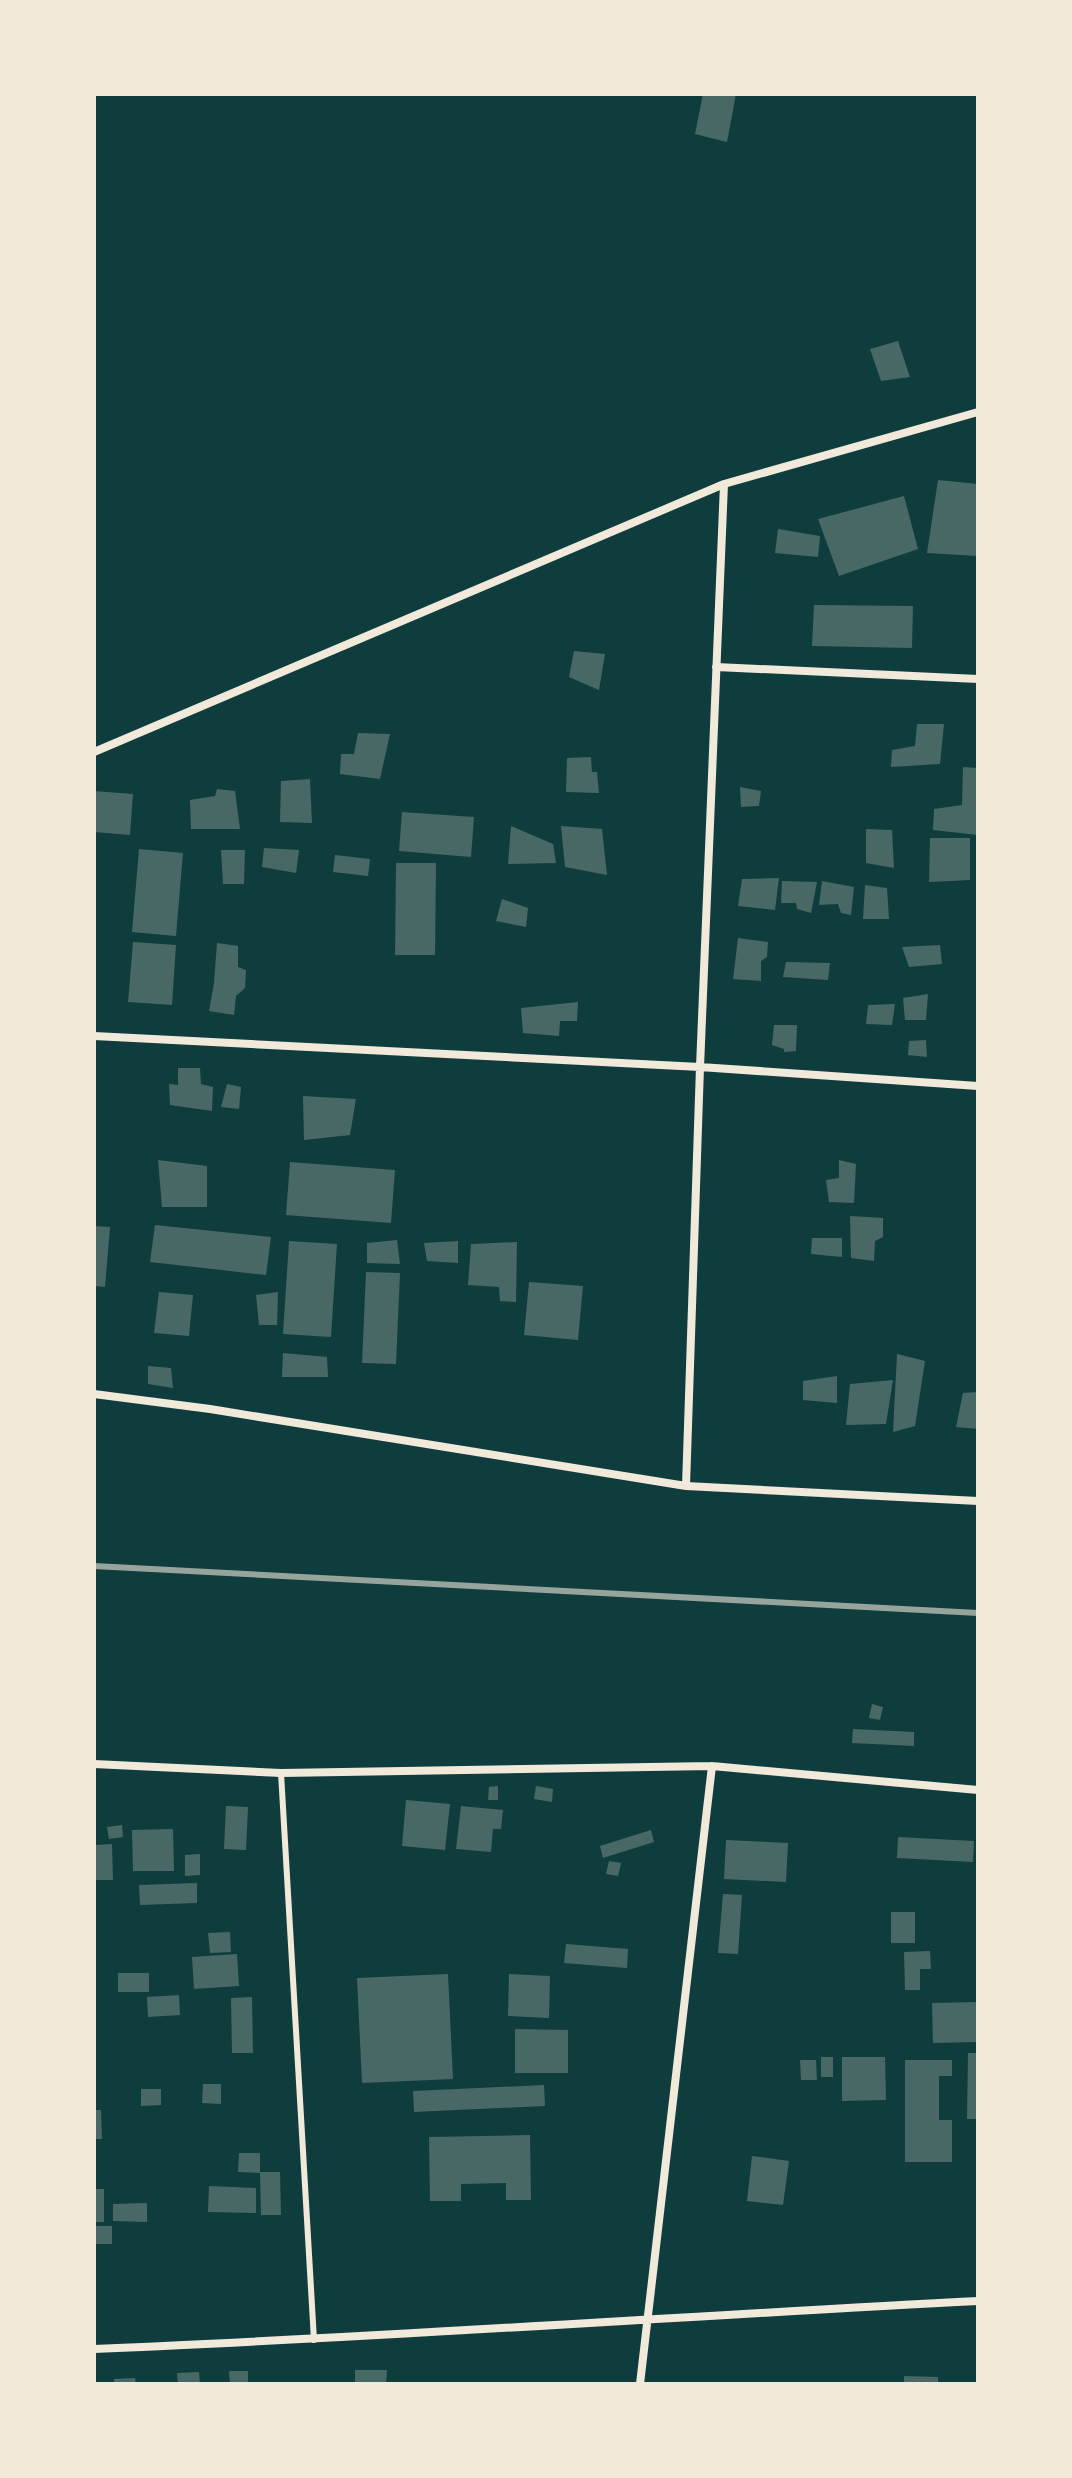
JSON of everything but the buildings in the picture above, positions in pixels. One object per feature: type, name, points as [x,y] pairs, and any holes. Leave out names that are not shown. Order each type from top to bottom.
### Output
[{"type":"street","points":[[94,752],[724,484],[978,412]]},
{"type":"street","points":[[686,1486],[724,484]]},
{"type":"street","points":[[716,667],[978,679]]},
{"type":"street","points":[[94,1036],[700,1067],[978,1086]]},
{"type":"street","points":[[94,1394],[210,1409],[686,1486],[978,1501]]},
{"type":"street","points":[[94,1764],[281,1773],[712,1766],[978,1790]]},
{"type":"street","points":[[640,2384],[712,1766]]},
{"type":"street","points":[[94,2349],[314,2340],[647,2318],[978,2301]]},
{"type":"lane","points":[[281,1773],[314,2340]]},
{"type":"railway","points":[[94,1566],[978,1613]]}]
